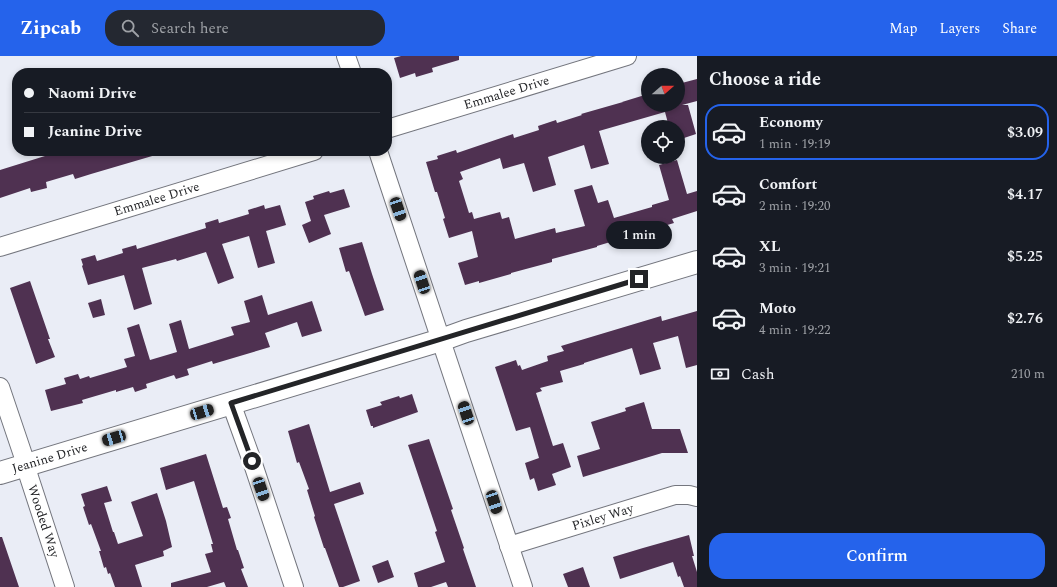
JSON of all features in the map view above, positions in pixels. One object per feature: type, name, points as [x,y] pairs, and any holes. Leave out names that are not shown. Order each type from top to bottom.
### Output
[{"type":"street","points":[[346,56],[350,68]]},
{"type":"street","name":"Emmalee Drive","points":[[392,127],[627,56]]},
{"type":"street","name":"Emmalee Drive","points":[[0,246],[297,156]]},
{"type":"street","points":[[380,156],[523,587]]},
{"type":"street","name":"Jeanine Drive","points":[[0,472],[697,262]]},
{"type":"street","name":"Wooded Way","points":[[0,387],[65,587]]},
{"type":"street","points":[[231,403],[294,587]]},
{"type":"street","name":"Pixley Way","points":[[509,546],[675,495],[689,495],[697,497]]},
{"type":"building","points":[[401,56],[459,56],[459,60],[432,68],[433,72],[416,77],[415,73],[400,78],[394,58]]},
{"type":"building","points":[[697,79],[697,101],[685,104],[685,82]]},
{"type":"building","points":[[641,96],[641,112],[665,112],[599,131],[609,164],[591,169],[584,145],[548,157],[556,185],[533,192],[524,163],[503,169],[500,158],[460,172],[463,179],[459,181],[469,213],[472,212],[474,219],[500,212],[502,219],[509,217],[515,239],[555,228],[556,233],[585,226],[574,190],[592,185],[598,203],[608,200],[614,218],[652,207],[652,205],[669,200],[659,165],[663,164],[678,164],[687,194],[697,191],[697,211],[672,219],[674,223],[597,247],[552,259],[552,262],[479,283],[479,281],[465,285],[458,263],[478,257],[472,231],[449,238],[443,219],[445,218],[426,162],[438,159],[437,156],[456,150],[457,153],[513,134],[514,138],[539,130],[538,126],[556,120],[557,123]]},
{"type":"building","points":[[685,105],[688,105],[696,134],[685,138],[685,120],[667,120],[665,112],[685,112]]},
{"type":"building","points":[[45,156],[152,156],[75,179],[73,174],[46,182],[47,188],[31,192],[30,188],[0,198],[0,170]]},
{"type":"building","points":[[344,189],[350,207],[324,215],[331,234],[309,243],[302,225],[311,221],[305,202],[314,199],[313,196],[329,191],[330,193]]},
{"type":"building","points":[[264,205],[265,209],[280,205],[286,225],[266,231],[275,263],[258,268],[249,236],[222,244],[234,278],[218,284],[206,252],[177,261],[176,259],[142,268],[152,304],[134,310],[124,275],[88,285],[81,259],[95,255],[97,261],[123,253],[122,249],[136,245],[137,249],[206,228],[205,223],[218,219],[219,223],[249,214],[248,210]]},
{"type":"building","points":[[362,242],[384,310],[365,316],[349,271],[346,272],[339,248]]},
{"type":"building","points":[[30,281],[55,357],[36,364],[10,288]]},
{"type":"building","points":[[262,295],[268,315],[312,301],[322,331],[302,337],[297,322],[265,333],[270,347],[213,364],[212,361],[187,369],[189,375],[176,379],[174,375],[146,384],[147,388],[135,392],[133,387],[116,392],[116,390],[82,400],[83,403],[51,411],[45,390],[66,384],[64,378],[78,374],[80,379],[89,376],[90,378],[127,367],[124,359],[135,356],[127,328],[139,324],[150,360],[177,352],[169,324],[181,320],[189,349],[234,335],[231,327],[250,322],[244,301]]},
{"type":"building","points":[[101,299],[105,315],[93,318],[88,303]]},
{"type":"building","points":[[697,311],[697,365],[686,368],[678,336],[653,343],[661,369],[640,375],[632,348],[560,371],[563,382],[540,388],[542,391],[536,393],[553,446],[563,443],[571,467],[552,474],[556,485],[538,491],[534,478],[530,480],[525,463],[539,458],[530,427],[516,431],[495,367],[516,360],[518,366],[520,365],[522,370],[548,361],[547,356],[564,351],[561,346],[661,316],[662,321]]},
{"type":"building","points":[[412,394],[418,412],[373,428],[373,426],[371,426],[366,410],[382,405],[380,402],[399,396],[400,398]]},
{"type":"building","points":[[644,402],[652,429],[680,429],[688,453],[662,453],[583,477],[577,456],[600,449],[591,422],[626,411],[625,408]]},
{"type":"building","points":[[309,424],[330,492],[360,482],[364,494],[334,504],[360,581],[343,587],[339,587],[324,548],[307,490],[309,489],[299,462],[297,463],[288,431]]},
{"type":"building","points":[[429,439],[453,509],[451,510],[476,587],[448,587],[446,582],[431,587],[418,587],[414,573],[445,562],[435,532],[437,531],[408,445]]},
{"type":"building","points":[[206,454],[223,508],[227,507],[231,518],[228,519],[244,568],[241,569],[248,587],[226,587],[224,582],[207,587],[171,587],[171,583],[211,572],[205,554],[213,552],[211,544],[213,544],[194,481],[166,490],[160,468]]},
{"type":"building","points":[[107,486],[112,501],[104,503],[118,544],[143,536],[131,502],[157,493],[172,547],[163,551],[164,556],[135,565],[142,587],[115,587],[110,573],[108,574],[106,567],[104,568],[99,551],[101,551],[91,524],[89,525],[83,507],[85,506],[81,494]]},
{"type":"building","points":[[689,535],[694,556],[692,556],[697,572],[697,587],[684,587],[680,576],[678,577],[673,562],[620,579],[613,557]]},
{"type":"building","points":[[0,537],[2,537],[19,587],[0,587]]},
{"type":"building","points":[[388,560],[394,577],[378,583],[372,566]]},
{"type":"building","points":[[583,567],[590,587],[568,587],[563,574]]},
{"type":"route","points":[[252,461],[231,403],[639,279]]}]
